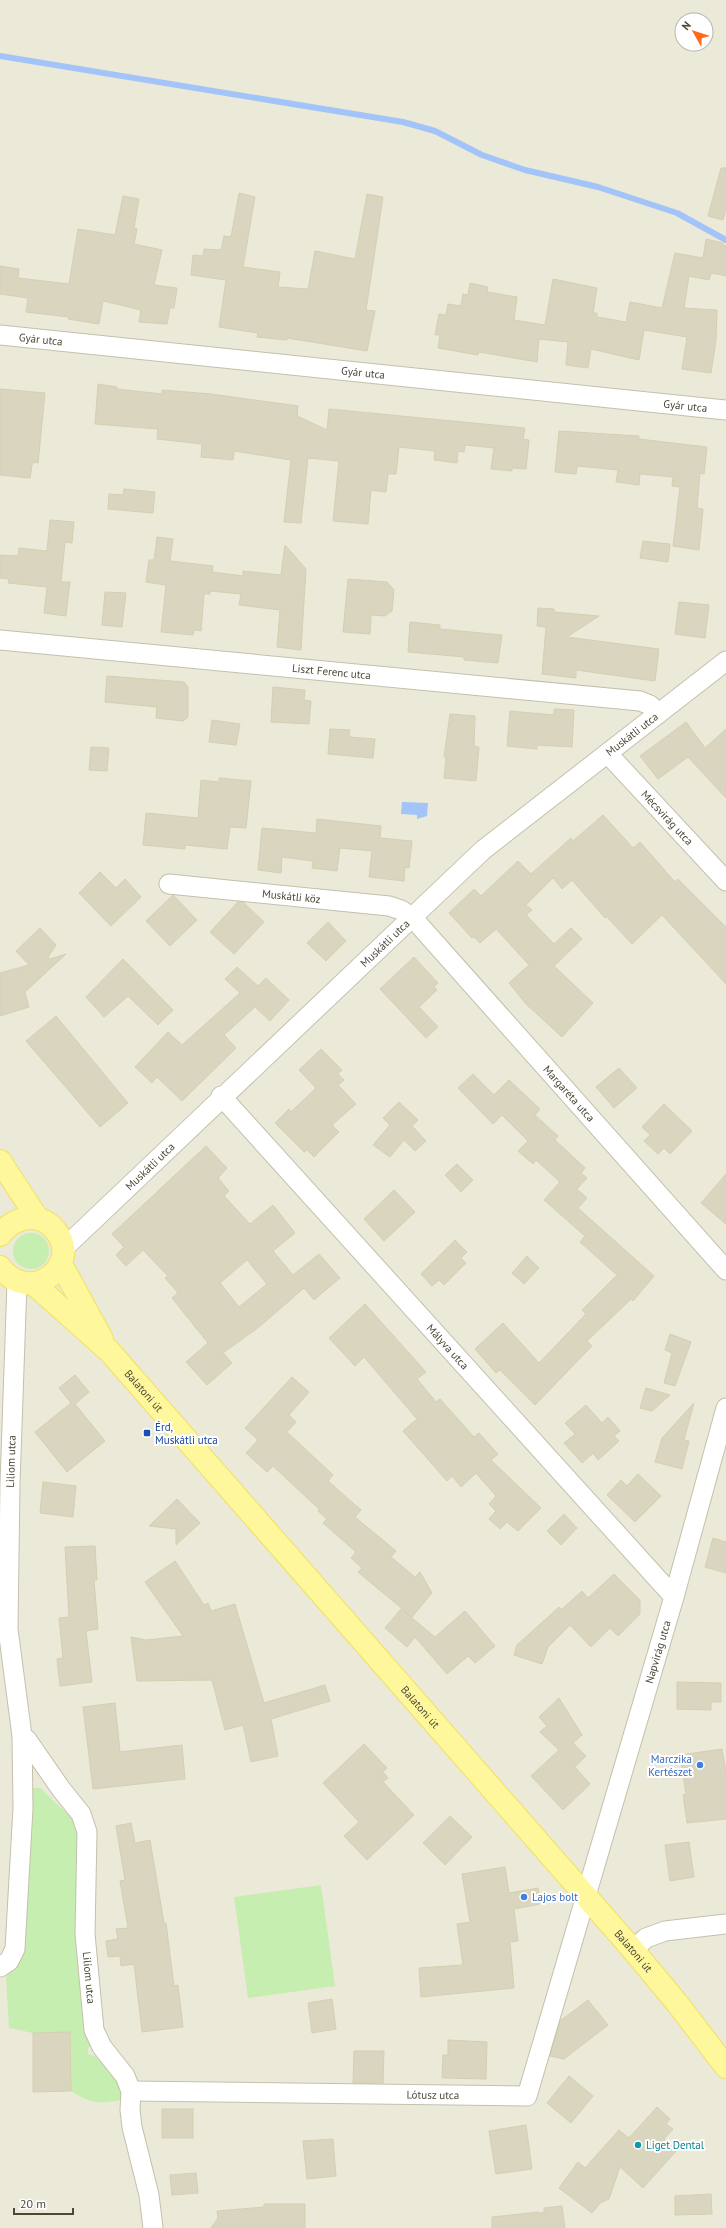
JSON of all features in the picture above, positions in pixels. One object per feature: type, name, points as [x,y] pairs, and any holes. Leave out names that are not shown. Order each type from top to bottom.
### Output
[{"type":"main road","points":[[0,1161],[38,1219]]},
{"type":"main road","points":[[0,1210],[1,1234]]},
{"type":"main road","points":[[1,1234],[14,1223],[27,1218],[38,1219]]},
{"type":"main road","name":"Balatoni út","points":[[38,1219],[50,1225],[59,1235],[62,1256],[110,1352]]},
{"type":"main road","points":[[26,1284],[51,1278],[62,1256]]},
{"type":"main road","name":"Balatoni út","points":[[0,1268],[5,1275],[26,1284],[110,1352],[633,1950],[677,2003],[726,2067]]},
{"type":"street","name":"Gyár utca","points":[[0,335],[726,410]]},
{"type":"street","name":"Liszt Ferenc utca","points":[[0,640],[640,701],[650,705],[658,714]]},
{"type":"street","name":"Muskátli utca","points":[[62,1256],[221,1096],[483,850],[726,661]]},
{"type":"street","name":"Mécsvirág utca","points":[[608,754],[726,881]]},
{"type":"street","name":"Muskátli köz","points":[[169,884],[389,906],[401,910],[412,917]]},
{"type":"street","name":"Margaréta utca","points":[[412,917],[726,1270]]},
{"type":"street","name":"Mályva utca","points":[[221,1096],[674,1597]]},
{"type":"street","name":"Liliom utca","points":[[0,1967],[9,1961],[15,1949],[23,1808],[22,1736],[8,1629],[10,1484],[26,1284]]},
{"type":"street","name":"Napvirág utca","points":[[586,1896],[721,1439],[726,1408]]},
{"type":"street","name":"Liliom utca","points":[[22,1736],[28,1740],[61,1789],[81,1814],[88,1832],[85,1934],[94,2030],[102,2047],[124,2076],[131,2091],[130,2110],[132,2127],[149,2195],[153,2228]]},
{"type":"street","name":"Lótusz utca","points":[[131,2091],[527,2096],[586,1896]]},
{"type":"street","points":[[633,1950],[646,1938],[665,1931],[726,1924]]},
{"type":"shaded area","points":[[0,0],[726,0],[726,2228],[0,2228]]},
{"type":"green space","points":[[35,1233],[44,1238],[48,1244],[48,1258],[44,1264],[35,1269],[27,1269],[18,1264],[14,1258],[13,1247],[18,1238],[24,1234]]},
{"type":"green space","points":[[31,1788],[40,1788],[87,1832],[95,2041],[88,2048],[88,2054],[96,2057],[124,2081],[122,2100],[95,2102],[71,2091],[70,2033],[33,2033],[9,2028],[6,1977],[16,1962]]},
{"type":"green space","points":[[321,1885],[335,1986],[248,1998],[234,1897]]},
{"type":"water","points":[[402,802],[428,803],[427,816],[417,819],[417,815],[401,814]]},
{"type":"building","points":[[721,168],[726,168],[726,209],[723,220],[708,216]]},
{"type":"building","points":[[239,193],[255,197],[243,267],[280,272],[278,287],[308,289],[315,251],[355,259],[367,194],[383,197],[366,310],[375,311],[367,351],[287,338],[287,340],[257,337],[258,333],[219,327],[226,280],[191,275],[193,255],[203,256],[204,249],[221,250],[224,236],[231,237]]},
{"type":"building","points":[[123,196],[139,199],[134,228],[137,229],[134,244],[162,250],[154,285],[177,288],[174,308],[170,308],[167,324],[139,322],[141,310],[103,301],[99,324],[68,319],[69,317],[26,312],[28,298],[0,294],[0,266],[19,269],[18,278],[69,284],[78,229],[115,235]]},
{"type":"building","points":[[706,239],[723,243],[723,245],[726,246],[726,276],[711,273],[709,280],[689,276],[684,308],[717,310],[716,340],[711,373],[682,369],[687,337],[644,330],[639,360],[591,349],[588,368],[566,365],[568,342],[539,339],[537,362],[479,352],[478,355],[438,348],[440,335],[435,335],[439,314],[446,315],[448,304],[461,306],[463,294],[468,295],[470,283],[488,287],[487,292],[517,297],[514,320],[545,325],[553,279],[597,288],[593,313],[597,313],[597,317],[626,322],[630,302],[662,308],[675,253],[703,258]]},
{"type":"building","points":[[98,384],[117,387],[117,389],[162,394],[162,390],[211,394],[298,406],[297,416],[327,430],[329,409],[525,428],[523,439],[529,440],[526,469],[512,468],[512,471],[491,469],[494,448],[465,445],[464,452],[458,451],[457,463],[434,460],[435,451],[399,447],[396,474],[388,474],[386,492],[371,490],[368,524],[333,521],[339,461],[308,458],[301,523],[284,522],[291,460],[234,451],[233,460],[201,457],[202,444],[157,439],[158,429],[95,424]]},
{"type":"building","points":[[0,389],[45,393],[38,463],[34,462],[32,465],[30,478],[0,475]]},
{"type":"building","points":[[559,431],[639,436],[639,439],[707,447],[704,474],[700,473],[697,508],[703,509],[699,550],[673,546],[680,487],[672,486],[673,477],[640,474],[639,485],[616,482],[618,470],[577,466],[576,474],[555,472]]},
{"type":"building","points":[[124,489],[155,492],[153,513],[108,509],[109,494],[123,495]]},
{"type":"building","points":[[50,520],[74,522],[72,543],[65,542],[61,582],[70,582],[66,616],[44,613],[47,587],[8,583],[9,579],[0,578],[0,555],[18,556],[19,548],[47,551]]},
{"type":"building","points":[[157,537],[173,539],[170,561],[213,566],[212,572],[243,576],[243,571],[281,575],[285,545],[306,569],[301,650],[277,647],[280,610],[239,605],[241,594],[210,591],[210,594],[204,594],[201,631],[194,630],[193,635],[161,632],[166,585],[146,582],[149,560],[154,560]]},
{"type":"building","points":[[643,541],[670,544],[668,562],[640,558]]},
{"type":"building","points":[[348,579],[387,582],[394,590],[392,611],[385,616],[371,615],[370,634],[343,632]]},
{"type":"building","points":[[105,592],[126,593],[122,627],[102,625]]},
{"type":"building","points":[[679,602],[709,605],[705,638],[675,634]]},
{"type":"building","points":[[538,608],[554,609],[554,612],[599,616],[567,637],[659,649],[655,681],[576,670],[576,678],[542,674],[546,627],[537,626]]},
{"type":"building","points":[[410,622],[440,625],[440,629],[502,635],[498,663],[464,660],[464,657],[408,652]]},
{"type":"building","points":[[107,676],[184,682],[188,687],[188,717],[183,721],[156,718],[157,707],[105,702]]},
{"type":"building","points":[[273,687],[305,690],[304,700],[311,701],[309,724],[271,722]]},
{"type":"building","points":[[554,709],[574,710],[572,747],[537,745],[537,749],[507,746],[510,711],[554,715]]},
{"type":"building","points":[[450,714],[475,716],[474,746],[479,747],[476,781],[444,778],[446,757],[444,757]]},
{"type":"building","points":[[212,720],[240,724],[236,745],[209,742]]},
{"type":"building","points":[[686,722],[705,748],[726,729],[726,798],[688,757],[658,779],[640,756]]},
{"type":"building","points":[[330,729],[350,730],[349,737],[375,739],[373,758],[328,754]]},
{"type":"building","points":[[91,747],[109,748],[107,771],[89,770]]},
{"type":"building","points":[[219,778],[251,781],[246,828],[230,827],[227,849],[185,845],[185,849],[143,845],[146,813],[198,818],[201,780],[219,782]]},
{"type":"building","points":[[603,815],[633,848],[640,842],[675,882],[678,879],[726,927],[726,984],[662,915],[632,944],[606,916],[605,918],[572,880],[562,889],[553,878],[526,905],[532,910],[526,915],[554,944],[571,928],[582,939],[554,966],[593,1003],[562,1037],[526,1004],[509,983],[529,965],[496,929],[480,943],[474,937],[472,938],[449,913],[474,889],[481,896],[518,861],[531,874],[571,838],[573,841]]},
{"type":"building","points":[[317,819],[381,826],[380,838],[412,841],[409,868],[405,867],[404,881],[369,877],[372,851],[340,848],[337,871],[312,868],[313,861],[282,857],[281,873],[258,870],[262,828],[316,833]]},
{"type":"building","points":[[100,872],[116,888],[125,879],[141,897],[111,926],[79,893]]},
{"type":"building","points":[[173,895],[197,920],[170,946],[146,921]]},
{"type":"building","points":[[238,902],[243,902],[264,922],[234,954],[210,932]]},
{"type":"building","points":[[328,922],[346,941],[326,961],[307,943]]},
{"type":"building","points":[[40,928],[56,945],[48,957],[50,959],[66,954],[25,992],[29,1007],[0,1016],[0,973],[29,965],[16,951]]},
{"type":"building","points":[[414,957],[438,983],[434,987],[437,990],[419,1007],[438,1027],[426,1038],[380,989]]},
{"type":"building","points":[[123,959],[173,1010],[158,1025],[128,996],[104,1017],[86,997]]},
{"type":"building","points":[[237,967],[258,986],[266,978],[289,1000],[270,1021],[255,1007],[224,1035],[236,1048],[182,1101],[157,1077],[152,1083],[135,1067],[168,1032],[182,1045],[240,993],[225,979]]},
{"type":"building","points":[[56,1016],[128,1103],[100,1127],[26,1041]]},
{"type":"building","points":[[321,1049],[342,1070],[338,1074],[344,1080],[338,1085],[356,1104],[332,1125],[339,1132],[314,1157],[307,1150],[304,1152],[275,1123],[289,1109],[291,1112],[316,1088],[299,1070]]},
{"type":"building","points":[[619,1068],[637,1088],[614,1108],[596,1087]]},
{"type":"building","points":[[473,1074],[494,1095],[509,1080],[540,1109],[535,1115],[558,1136],[555,1140],[585,1168],[581,1173],[587,1178],[577,1189],[587,1198],[578,1208],[654,1276],[633,1301],[631,1299],[587,1341],[592,1346],[535,1405],[500,1370],[496,1373],[475,1349],[503,1323],[539,1363],[586,1314],[582,1310],[617,1275],[580,1242],[585,1236],[544,1200],[560,1182],[536,1160],[533,1164],[518,1151],[528,1141],[502,1115],[493,1124],[458,1088]]},
{"type":"building","points":[[399,1102],[418,1120],[412,1126],[426,1141],[415,1151],[404,1140],[390,1157],[373,1145],[390,1125],[383,1118]]},
{"type":"building","points":[[664,1104],[692,1131],[670,1154],[664,1148],[658,1154],[644,1141],[650,1135],[642,1127]]},
{"type":"building","points":[[206,1146],[227,1168],[218,1178],[229,1191],[224,1196],[250,1224],[273,1205],[295,1233],[273,1251],[293,1275],[319,1254],[340,1278],[314,1300],[304,1288],[259,1327],[223,1353],[232,1363],[207,1385],[186,1362],[208,1343],[172,1298],[178,1293],[165,1278],[168,1276],[143,1250],[126,1266],[116,1255],[124,1247],[112,1234]],"holes":[[[247,1260],[267,1284],[239,1307],[220,1283]]]},
{"type":"building","points":[[457,1164],[473,1180],[461,1192],[445,1175]]},
{"type":"building","points":[[726,1174],[726,1224],[701,1203]]},
{"type":"building","points":[[394,1190],[415,1212],[384,1241],[364,1219]]},
{"type":"building","points":[[455,1240],[467,1252],[461,1258],[466,1263],[444,1285],[439,1280],[432,1286],[421,1274]]},
{"type":"building","points":[[527,1256],[539,1268],[524,1284],[512,1273]]},
{"type":"building","points":[[365,1304],[426,1372],[417,1379],[436,1402],[440,1399],[474,1437],[479,1433],[498,1454],[491,1460],[541,1508],[518,1531],[507,1522],[500,1529],[489,1519],[496,1511],[489,1504],[496,1496],[476,1473],[461,1487],[452,1476],[447,1481],[403,1431],[417,1419],[364,1357],[355,1366],[329,1338]]},
{"type":"building","points":[[670,1334],[691,1342],[675,1386],[664,1383],[672,1353],[665,1350]]},
{"type":"building","points":[[75,1375],[89,1392],[75,1404],[105,1441],[67,1472],[35,1432],[71,1403],[59,1388]]},
{"type":"building","points":[[292,1377],[309,1392],[289,1415],[296,1422],[287,1432],[333,1475],[328,1481],[361,1510],[355,1517],[396,1551],[391,1557],[415,1577],[420,1572],[432,1593],[412,1617],[358,1572],[362,1568],[351,1558],[356,1552],[323,1523],[327,1519],[318,1511],[319,1509],[273,1466],[267,1472],[246,1453],[258,1440],[245,1428]]},
{"type":"building","points":[[646,1388],[670,1395],[652,1411],[640,1408]]},
{"type":"building","points":[[694,1403],[684,1440],[689,1441],[682,1469],[655,1462],[662,1438]]},
{"type":"building","points":[[586,1405],[602,1423],[608,1417],[620,1431],[614,1436],[619,1441],[598,1460],[593,1453],[582,1463],[564,1443],[575,1434],[565,1423]]},
{"type":"building","points":[[638,1474],[661,1496],[635,1522],[607,1495],[621,1480],[627,1486]]},
{"type":"building","points":[[43,1482],[76,1486],[73,1517],[40,1513]]},
{"type":"building","points":[[177,1499],[200,1523],[176,1545],[176,1529],[149,1526]]},
{"type":"building","points":[[564,1514],[577,1528],[561,1545],[547,1531]]},
{"type":"building","points":[[713,1538],[726,1542],[726,1573],[705,1567]]},
{"type":"building","points":[[95,1546],[97,1580],[94,1580],[98,1629],[86,1631],[92,1682],[60,1686],[57,1659],[63,1658],[59,1618],[69,1617],[65,1547]]},
{"type":"building","points":[[175,1561],[204,1605],[208,1603],[211,1611],[235,1604],[264,1703],[325,1685],[330,1701],[271,1719],[278,1756],[251,1762],[243,1725],[225,1730],[212,1680],[137,1681],[131,1637],[146,1640],[183,1636],[145,1582]]},
{"type":"building","points":[[614,1574],[640,1600],[640,1614],[618,1636],[610,1628],[591,1647],[570,1625],[548,1647],[542,1664],[514,1655],[517,1645],[559,1607],[561,1610],[582,1591],[588,1598]]},
{"type":"building","points":[[401,1609],[435,1637],[465,1611],[495,1646],[475,1663],[468,1656],[447,1674],[415,1637],[407,1647],[385,1628]]},
{"type":"building","points":[[677,1682],[721,1683],[721,1702],[711,1702],[711,1710],[677,1709]]},
{"type":"building","points":[[559,1698],[582,1735],[573,1743],[586,1756],[575,1767],[590,1784],[563,1810],[531,1776],[559,1750],[540,1732],[547,1726],[539,1717]]},
{"type":"building","points":[[115,1703],[120,1752],[182,1745],[185,1779],[93,1789],[83,1707]]},
{"type":"building","points":[[364,1744],[387,1768],[383,1772],[388,1778],[383,1782],[414,1815],[367,1860],[344,1836],[359,1822],[323,1783]]},
{"type":"building","points":[[722,1749],[726,1771],[726,1819],[687,1823],[683,1795],[686,1794],[680,1755]]},
{"type":"building","points":[[450,1816],[472,1837],[445,1865],[423,1843]]},
{"type":"building","points":[[131,1823],[135,1843],[150,1840],[164,1923],[166,1923],[174,1986],[178,1985],[183,2027],[142,2032],[134,1964],[121,1966],[120,1956],[108,1957],[106,1941],[118,1939],[116,1929],[128,1928],[120,1881],[125,1880],[116,1826]]},
{"type":"building","points":[[689,1842],[694,1877],[670,1881],[665,1845]]},
{"type":"building","points":[[505,1867],[509,1893],[538,1888],[540,1904],[514,1909],[518,1941],[510,1942],[514,1988],[421,1997],[419,1968],[463,1965],[457,1924],[470,1922],[462,1874]]},
{"type":"building","points":[[332,1999],[336,2029],[312,2033],[308,2003]]},
{"type":"building","points":[[588,2000],[608,2025],[564,2059],[550,2056],[560,2021]]},
{"type":"building","points":[[70,2032],[71,2091],[33,2092],[33,2033]]},
{"type":"building","points":[[448,2040],[487,2042],[486,2079],[442,2078],[443,2055],[448,2055]]},
{"type":"building","points":[[354,2051],[384,2051],[383,2083],[353,2083]]},
{"type":"building","points":[[569,2076],[593,2096],[571,2123],[547,2103]]},
{"type":"building","points":[[657,2107],[670,2119],[666,2124],[673,2129],[664,2139],[677,2150],[643,2188],[620,2167],[609,2199],[600,2203],[592,2213],[559,2188],[578,2162],[585,2168],[619,2130],[629,2138]]},
{"type":"building","points":[[162,2109],[193,2109],[193,2138],[162,2138]]},
{"type":"building","points":[[526,2125],[532,2169],[496,2174],[489,2131]]},
{"type":"building","points":[[333,2139],[336,2176],[307,2179],[303,2141]]},
{"type":"building","points":[[196,2173],[198,2193],[172,2195],[170,2175]]},
{"type":"building","points":[[711,2194],[712,2214],[675,2215],[675,2196]]},
{"type":"building","points":[[264,2204],[305,2204],[305,2228],[211,2228],[218,2218],[217,2211],[264,2207]]},
{"type":"building","points":[[562,2206],[565,2228],[492,2228],[492,2217],[539,2212],[539,2214],[544,2212],[544,2208]]},
{"type":"waterway","points":[[0,56],[403,122],[435,131],[482,155],[525,170],[598,187],[677,213],[726,240]]},
{"type":"place","name":"Érd, Muskátli utca","points":[[147,1433]]},
{"type":"place","name":"Marczika Kertészet","points":[[700,1765]]},
{"type":"place","name":"Lajos bolt","points":[[524,1897]]},
{"type":"place","name":"Liget Dental","points":[[638,2145]]}]
